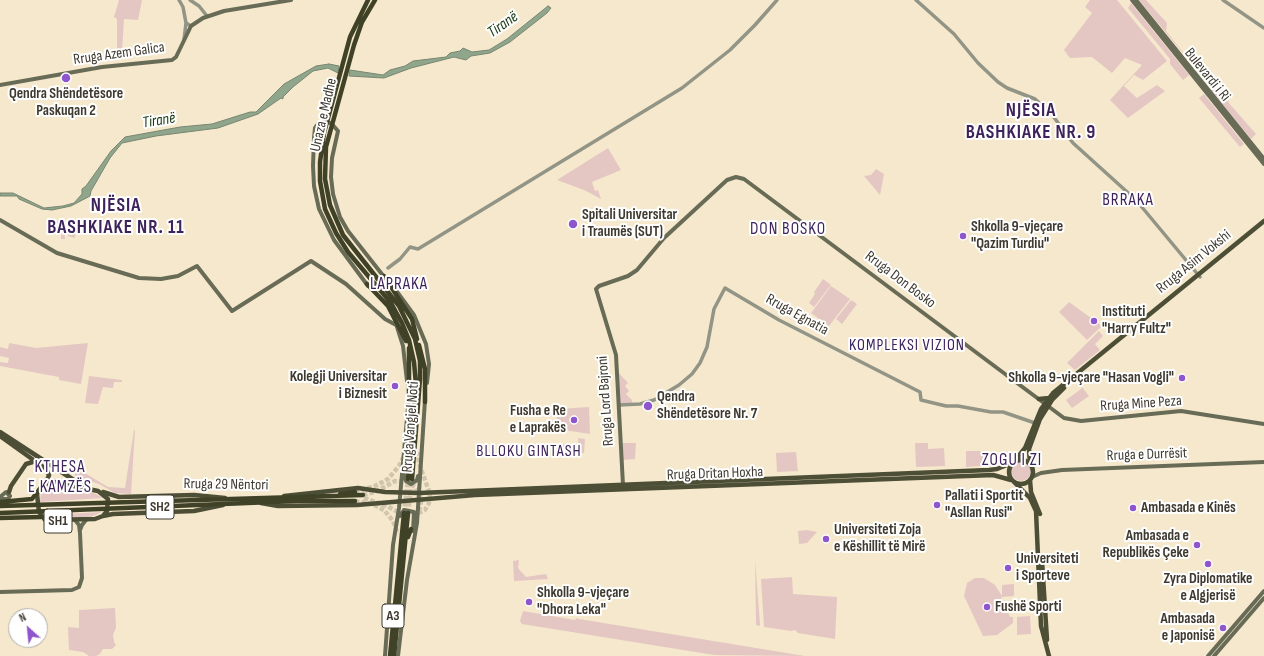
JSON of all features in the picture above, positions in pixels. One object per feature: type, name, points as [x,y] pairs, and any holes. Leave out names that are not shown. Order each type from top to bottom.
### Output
[{"type":"highway","name":"Unaza e Madhe","points":[[328,129],[325,179],[329,200],[336,221],[352,249],[399,306],[413,333],[420,364],[417,432],[410,479],[416,386],[412,351],[398,315],[386,297],[348,252],[336,233],[328,217],[323,200],[320,177],[321,150],[358,18],[368,0]]},
{"type":"highway","name":"Unaza e Madhe","points":[[351,45],[375,0]]},
{"type":"highway","points":[[384,276],[412,320],[426,368],[425,402]]},
{"type":"highway","points":[[367,284],[388,306],[407,343]]},
{"type":"highway","points":[[399,306],[407,316],[417,339]]},
{"type":"highway","points":[[398,315],[409,348],[416,386]]},
{"type":"highway","points":[[419,345],[420,364]]},
{"type":"highway","points":[[409,348],[409,402]]},
{"type":"highway","points":[[407,450],[414,424]]},
{"type":"highway","points":[[417,432],[418,452]]},
{"type":"highway","points":[[2,498],[20,501],[32,499],[43,485]]},
{"type":"highway","points":[[293,497],[355,492]]},
{"type":"highway","name":"SH2","points":[[275,498],[364,497],[311,501]]},
{"type":"highway","name":"Rruga 29 Nëntori","points":[[229,501],[275,498]]},
{"type":"highway","name":"Rruga 29 Nëntori","points":[[229,501],[260,503]]},
{"type":"highway","name":"SH2","points":[[0,506],[103,502],[229,501]]},
{"type":"highway","name":"SH2","points":[[0,513],[103,509],[229,501]]},
{"type":"highway","name":"SH2","points":[[260,503],[355,501]]},
{"type":"highway","name":"A3","points":[[390,656],[397,576],[406,513],[405,542],[394,656]]},
{"type":"highway","points":[[0,518],[41,517]]},
{"type":"highway","points":[[405,542],[411,529]]},
{"type":"highway","points":[[396,535],[397,576]]},
{"type":"main road","name":"Rruga Azem Galica","points":[[0,85],[102,67],[168,61],[176,57],[192,26],[207,15],[291,0]]},
{"type":"main road","name":"Bulevardi i Ri","points":[[1132,0],[1264,164]]},
{"type":"main road","name":"Bulevardi i Ri","points":[[1136,0],[1264,159]]},
{"type":"main road","name":"Rruga Vangjel Noti","points":[[405,444],[409,402],[403,346],[396,325],[389,312],[334,240],[319,209],[314,186],[314,138],[315,129],[318,124],[325,122],[331,123],[338,131],[332,158],[331,178],[333,194],[340,217],[348,231],[409,307],[416,319],[426,344],[429,364],[420,461],[417,523],[413,542]]},
{"type":"main road","name":"Rruga Don Bosko","points":[[596,289],[599,286],[628,276],[637,270],[649,258],[659,243],[727,180],[736,177],[744,179],[1046,405]]},
{"type":"main road","points":[[0,220],[57,253],[138,278],[161,279],[178,276],[197,266],[232,311],[311,261],[346,284],[384,319],[396,325]]},
{"type":"main road","name":"Rruga Asim Vokshi","points":[[1030,464],[1031,443],[1049,398],[1264,221]]},
{"type":"main road","name":"Rruga Asim Vokshi","points":[[1013,463],[1025,448],[1035,423],[1046,405],[1197,275],[1264,225]]},
{"type":"main road","name":"Rruga Lord Bajroni","points":[[596,289],[616,352],[623,487]]},
{"type":"main road","points":[[384,319],[389,316],[389,312]]},
{"type":"main road","points":[[1039,399],[1049,398]]},
{"type":"main road","name":"Rruga Mine Peza","points":[[1046,405],[1064,418],[1075,421],[1181,411],[1264,424]]},
{"type":"main road","points":[[0,432],[72,480],[91,489]]},
{"type":"main road","name":"SH1","points":[[0,436],[48,472],[48,480],[43,485],[37,497],[41,517],[45,520],[53,521],[100,518]]},
{"type":"main road","points":[[405,444],[404,476],[407,482],[411,484],[417,480],[420,461]]},
{"type":"main road","points":[[385,656],[405,444]]},
{"type":"main road","points":[[1049,656],[1041,626],[1036,511],[1030,498],[1013,481],[1008,472],[1013,463],[1022,459],[1030,464],[1033,469],[1031,478],[1031,492],[1040,514],[1044,626],[1052,656]]},
{"type":"main road","points":[[9,494],[11,486],[26,464],[36,462]]},
{"type":"main road","name":"Rruga e Durrësit","points":[[1031,478],[1041,473],[1062,470],[1264,462]]},
{"type":"main road","name":"Rruga Dritan Hoxha","points":[[419,500],[478,495],[623,487],[989,470],[997,469],[1013,463]]},
{"type":"main road","name":"Rruga Dritan Hoxha","points":[[419,492],[993,475],[1013,481]]},
{"type":"main road","points":[[1013,481],[1023,484],[1031,478]]},
{"type":"main road","points":[[43,485],[54,482],[91,489]]},
{"type":"main road","name":"Rruga 29 Nëntori","points":[[275,498],[303,493],[358,488],[400,492],[419,492]]},
{"type":"main road","name":"Rruga 29 Nëntori","points":[[91,489],[119,497],[200,495],[229,501]]},
{"type":"main road","points":[[98,490],[108,501],[107,511],[100,518]]},
{"type":"main road","points":[[2,498],[5,492],[20,501]]},
{"type":"main road","name":"Rruga 29 Nëntori","points":[[260,503],[278,506],[357,505],[419,500]]},
{"type":"main road","name":"Rruga 29 Nëntori","points":[[100,518],[110,514],[194,510],[229,501]]},
{"type":"main road","points":[[396,535],[400,513],[404,510],[412,511],[414,515],[413,542],[398,656]]},
{"type":"main road","points":[[0,592],[78,589],[82,583],[80,532],[78,524],[75,520]]},
{"type":"main road","points":[[80,532],[82,524],[86,520]]},
{"type":"main road","points":[[1226,639],[1264,591]]},
{"type":"main road","points":[[1208,656],[1264,598]]},
{"type":"main road","points":[[1214,656],[1222,643]]},
{"type":"street","points":[[179,0],[183,9],[186,23],[184,40]]},
{"type":"street","points":[[190,0],[199,6],[207,15]]},
{"type":"street","points":[[388,268],[400,260],[410,247],[418,249],[682,88],[730,50],[756,25],[777,0]]},
{"type":"street","points":[[916,0],[954,34],[978,63],[998,82],[1007,88],[1035,99],[1050,112],[1073,143],[1136,200],[1197,275]]},
{"type":"street","points":[[1223,0],[1264,28]]},
{"type":"street","points":[[186,23],[192,26]]},
{"type":"street","name":"Rruga Egnatia","points":[[619,405],[640,404],[654,400],[679,385],[692,374],[700,363],[710,337],[714,309],[725,288],[781,321],[920,392],[921,400],[946,406],[958,406],[991,412],[1004,412],[1035,423]]},
{"type":"shaded area","points":[[119,0],[142,0],[138,20],[124,19],[122,51],[117,52],[117,19],[114,17]]},
{"type":"shaded area","points":[[1090,0],[1117,0],[1167,61],[1143,80],[1134,75],[1124,86],[1137,98],[1157,85],[1165,91],[1128,118],[1110,100],[1142,65],[1125,58],[1112,73],[1092,57],[1070,58],[1064,50],[1092,13],[1085,7]]},
{"type":"shaded area","points":[[1139,0],[1146,0],[1167,23],[1166,31],[1196,69]]},
{"type":"shaded area","points":[[1131,3],[1189,75],[1183,80],[1170,64],[1170,59],[1128,8]]},
{"type":"shaded area","points":[[548,6],[551,8],[547,13],[510,42],[490,53],[471,56],[466,60],[454,57],[411,68],[384,78],[349,76],[350,70],[383,75],[390,70],[405,66],[413,61],[446,57],[450,53],[460,51],[463,48],[472,52],[489,50],[507,39]]},
{"type":"shaded area","points":[[329,64],[339,66],[338,73],[328,68],[313,71],[293,87],[283,97],[283,99],[281,98],[258,114],[218,128],[156,136],[122,143],[110,158],[91,191],[90,196],[71,206],[52,210],[42,209],[19,199],[17,196],[0,196],[0,193],[13,193],[44,208],[74,203],[82,194],[82,189],[86,186],[111,151],[125,137],[180,127],[212,124],[250,112],[256,112],[284,84],[316,66]]},
{"type":"shaded area","points":[[1216,84],[1223,93],[1221,95],[1229,101],[1228,102],[1256,134],[1251,139],[1210,89]]},
{"type":"shaded area","points":[[1204,94],[1244,144],[1240,147],[1199,98]]},
{"type":"shaded area","points":[[608,148],[621,170],[592,182],[595,191],[598,190],[601,199],[584,190],[557,180]]},
{"type":"shaded area","points":[[876,169],[884,174],[880,195],[864,176],[871,175]]},
{"type":"shaded area","points":[[76,219],[79,220],[81,232],[75,234],[75,238],[68,236],[67,230],[64,231],[65,239],[61,239],[62,227],[52,227],[52,229],[49,228],[51,224],[47,223],[49,220],[68,222]]},
{"type":"shaded area","points":[[823,279],[831,285],[814,307],[809,303],[815,294],[814,292]]},
{"type":"shaded area","points":[[831,286],[850,299],[829,326],[811,313]]},
{"type":"shaded area","points":[[851,300],[857,304],[842,324],[836,319]]},
{"type":"shaded area","points":[[1069,302],[1102,326],[1087,340],[1059,312]]},
{"type":"shaded area","points":[[1099,331],[1103,336],[1095,344],[1100,350],[1075,370],[1067,363]]},
{"type":"shaded area","points":[[9,343],[36,348],[88,343],[81,384],[59,380],[59,377],[0,366],[0,362],[8,363],[9,358],[0,356],[0,347],[8,349]]},
{"type":"shaded area","points":[[617,371],[628,383],[625,386],[629,391],[626,394],[632,400],[632,404],[619,405]]},
{"type":"shaded area","points":[[89,376],[122,380],[122,382],[114,382],[113,388],[103,387],[98,404],[85,403]]},
{"type":"shaded area","points":[[1082,387],[1089,396],[1072,408],[1066,400]]},
{"type":"shaded area","points":[[589,407],[590,434],[557,429],[558,409]]},
{"type":"shaded area","points":[[134,430],[131,494],[115,493],[99,484],[75,476],[75,472],[80,470],[108,487],[125,488]]},
{"type":"shaded area","points":[[578,438],[585,439],[584,453],[561,453],[561,444],[579,446]]},
{"type":"shaded area","points":[[622,443],[636,443],[635,459],[623,460]]},
{"type":"shaded area","points":[[915,443],[928,443],[928,449],[944,448],[945,466],[916,467]]},
{"type":"shaded area","points":[[966,451],[985,451],[981,466],[966,467]]},
{"type":"shaded area","points":[[796,452],[798,471],[777,472],[776,453]]},
{"type":"shaded area","points":[[1021,461],[1028,464],[1031,471],[1028,478],[1021,481],[1014,478],[1011,471],[1014,464]]},
{"type":"shaded area","points":[[51,485],[94,493],[103,498],[40,502],[41,492],[44,488]]},
{"type":"shaded area","points":[[102,512],[91,517],[49,519],[43,515]]},
{"type":"shaded area","points":[[807,530],[817,532],[807,543],[799,544],[798,531]]},
{"type":"shaded area","points":[[519,560],[518,568],[526,577],[546,574],[548,579],[514,581],[513,561]]},
{"type":"shaded area","points":[[755,560],[760,624],[760,626],[756,625]]},
{"type":"shaded area","points":[[792,577],[793,594],[837,597],[835,639],[798,633],[795,630],[791,631],[764,627],[761,579]]},
{"type":"shaded area","name":"Fushë Sporti","points":[[975,578],[984,578],[995,585],[1002,596],[1002,585],[1014,584],[1014,596],[1001,597],[1010,617],[1013,617],[1013,623],[997,635],[983,636],[964,596],[967,583]]},
{"type":"shaded area","points":[[115,608],[116,628],[113,635],[116,645],[112,649],[103,649],[100,654],[96,656],[89,656],[83,652],[69,650],[68,627],[79,628],[79,610]]},
{"type":"shaded area","points":[[523,611],[575,620],[576,618],[805,656],[714,655],[522,624],[520,621]]},
{"type":"shaded area","points":[[1030,616],[1031,634],[1017,635],[1017,617]]},
{"type":"tunnel","points":[[355,492],[375,486],[388,479],[399,466],[407,450]]},
{"type":"tunnel","points":[[364,498],[387,506],[403,515],[412,516],[425,510],[429,503],[430,494],[420,466],[417,452]]},
{"type":"tunnel","points":[[404,513],[408,480]]},
{"type":"tunnel","points":[[363,495],[375,492],[395,481],[408,482],[415,487],[420,495],[421,505],[417,515]]},
{"type":"tunnel","points":[[408,513],[412,483]]},
{"type":"tunnel","points":[[355,501],[372,504],[384,510],[393,521],[398,534]]},
{"type":"place","name":"Qendra Shëndetësore Paskuqan 2","points":[[66,78]]},
{"type":"place","name":"Spitali Universitar i Traumës (SUT)","points":[[573,224]]},
{"type":"place","name":"Shkolla 9-vjeçare \"Qazim Turdiu\"","points":[[963,236]]},
{"type":"place","name":"Instituti \"Harry Fultz\"","points":[[1094,321]]},
{"type":"place","name":"Shkolla 9-vjeçare \"Hasan Vogli\"","points":[[1182,378]]},
{"type":"place","name":"Kolegji Universitar i Biznesit","points":[[395,386]]},
{"type":"place","name":"Qendra Shëndetësore Nr. 7","points":[[648,406]]},
{"type":"place","name":"Fusha e Re e Laprakës","points":[[574,420]]},
{"type":"place","name":"Pallati i Sportit \"Asllan Rusi\"","points":[[937,505]]},
{"type":"place","name":"Ambasada e Kinës","points":[[1133,508]]},
{"type":"place","name":"Universiteti Zoja e Këshillit të Mirë","points":[[826,539]]},
{"type":"place","name":"Ambasada e Republikës Çeke","points":[[1197,545]]},
{"type":"place","name":"Zyra Diplomatike e Algjerisë","points":[[1208,564]]},
{"type":"place","name":"Universiteti i Sporteve","points":[[1008,568]]},
{"type":"place","name":"Shkolla 9-vjeçare \"Dhora Leka\"","points":[[529,602]]},
{"type":"place","name":"Fushë Sporti","points":[[987,607]]},
{"type":"place","name":"Ambasada e Japonisë","points":[[1223,628]]},
{"type":"district","name":"NJËSIA BASHKIAKE NR. 9","points":[[1031,122]]},
{"type":"district","name":"BRRAKA","points":[[1128,201]]},
{"type":"district","name":"NJËSIA BASHKIAKE NR. 11","points":[[116,217]]},
{"type":"district","name":"DON BOSKO","points":[[788,230]]},
{"type":"district","name":"LAPRAKA","points":[[399,285]]},
{"type":"district","name":"KOMPLEKSI VIZION","points":[[907,346]]},
{"type":"district","name":"BLLOKU GINTASH","points":[[529,452]]},
{"type":"district","name":"ZOGU I ZI","points":[[1012,461]]},
{"type":"district","name":"KTHESA E KAMZËS","points":[[60,478]]},
{"type":"water label","name":"Tiranë","points":[[503,25]]},
{"type":"water label","name":"Tiranë","points":[[159,121]]}]
